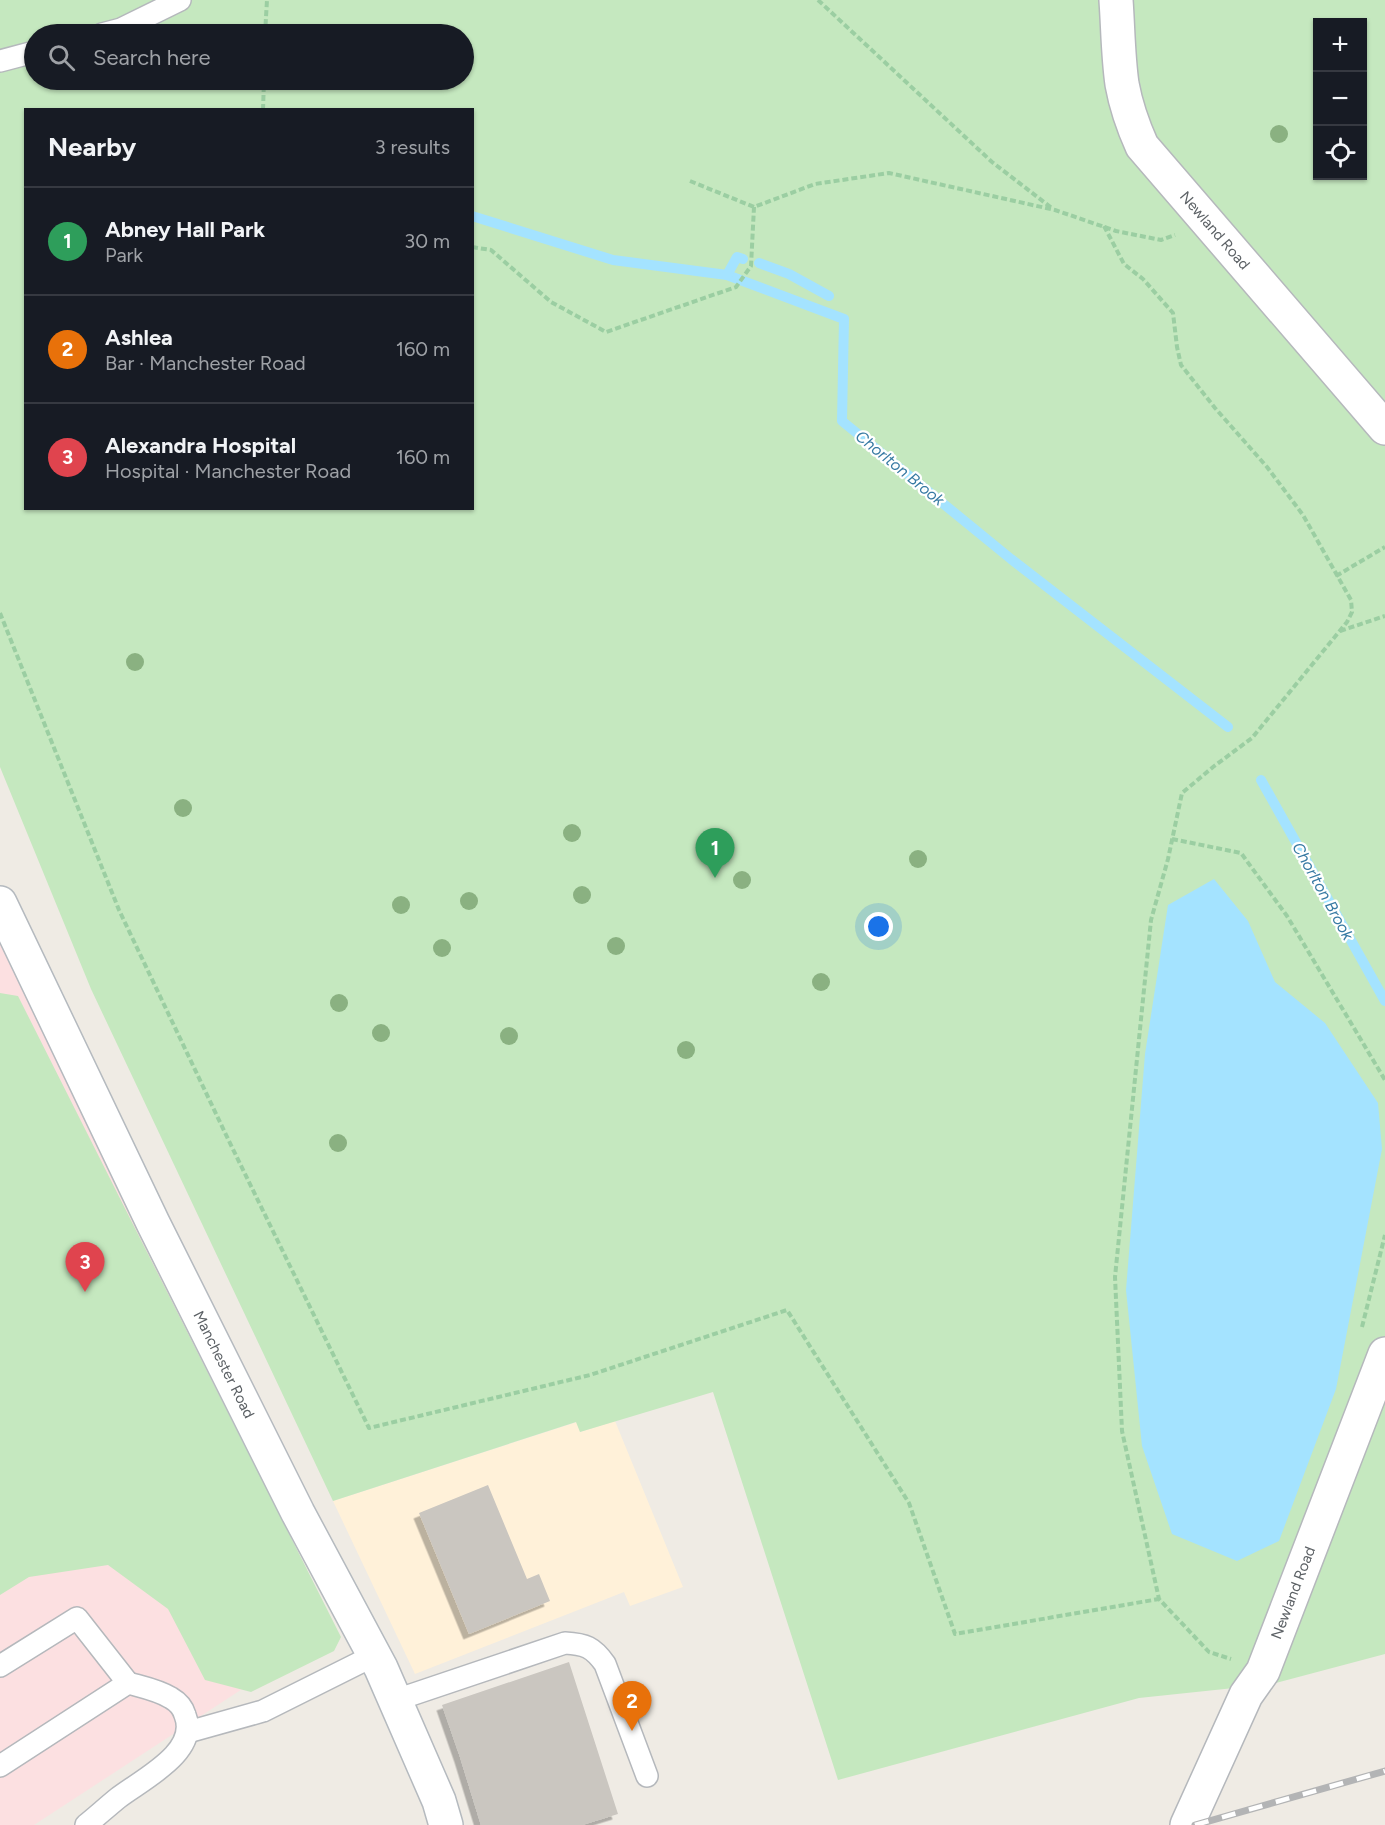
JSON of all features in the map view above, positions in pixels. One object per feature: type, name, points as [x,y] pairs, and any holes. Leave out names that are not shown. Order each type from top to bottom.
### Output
[{"type":"street","name":"Newland Road","points":[[1116,0],[1122,85],[1130,118],[1142,146],[1385,428]]},
{"type":"street","name":"Manchester Road","points":[[0,903],[153,1223],[298,1513],[375,1655],[439,1801],[446,1825]]},
{"type":"street","name":"Newland Road","points":[[1187,1825],[1246,1695],[1263,1671],[1385,1354]]},
{"type":"lane","points":[[131,24],[180,0]]},
{"type":"lane","points":[[0,61],[24,55]]},
{"type":"lane","points":[[0,1666],[77,1618],[128,1683],[173,1699],[183,1708],[188,1721],[188,1732],[184,1743],[172,1759],[118,1798],[86,1825]]},
{"type":"lane","points":[[396,1701],[565,1643],[581,1644],[596,1652],[604,1664],[647,1776]]},
{"type":"lane","points":[[188,1732],[264,1711],[375,1655]]},
{"type":"lane","points":[[0,1766],[128,1683]]},
{"type":"path","points":[[266,24],[267,0]]},
{"type":"path","points":[[818,0],[992,162],[1055,210]]},
{"type":"path","points":[[263,108],[264,90]]},
{"type":"path","points":[[690,181],[754,207],[815,184],[889,173],[1055,210],[1104,226],[1161,240],[1210,225]]},
{"type":"path","points":[[474,247],[491,250],[551,302],[606,332],[735,287],[751,266],[754,207]]},
{"type":"path","points":[[1104,226],[1124,264],[1143,279],[1173,313],[1181,365],[1267,467],[1303,515],[1351,600],[1352,612],[1340,632],[1252,738],[1182,794],[1151,920],[1115,1277],[1122,1431],[1159,1599],[1209,1652],[1263,1671]]},
{"type":"path","points":[[1336,576],[1385,548]]},
{"type":"path","points":[[0,613],[119,910],[369,1428],[590,1375],[787,1310],[909,1503],[955,1634],[1159,1599]]},
{"type":"path","points":[[1340,632],[1385,616]]},
{"type":"path","points":[[1172,839],[1241,853],[1287,916],[1385,1080]]},
{"type":"shaded area","points":[[0,942],[11,952],[331,1631],[34,1825],[0,1825]]},
{"type":"shaded area","points":[[615,1421],[683,1587],[630,1606],[624,1592],[415,1674],[333,1501],[577,1422],[580,1432]]},
{"type":"green space","points":[[0,0],[1385,0],[1385,1654],[1272,1684],[1139,1698],[838,1780],[713,1392],[580,1432],[576,1422],[333,1501],[91,989],[0,767]]},
{"type":"green space","points":[[0,993],[18,996],[341,1637],[334,1651],[251,1692],[205,1680],[168,1609],[108,1565],[29,1577],[0,1595]]},
{"type":"water","points":[[1214,879],[1248,921],[1275,982],[1325,1023],[1378,1103],[1382,1149],[1336,1389],[1279,1541],[1237,1561],[1172,1534],[1142,1446],[1126,1290],[1145,1054],[1168,905]]},
{"type":"building","points":[[488,1485],[527,1579],[539,1574],[550,1601],[469,1634],[419,1513]]},
{"type":"building","points":[[569,1662],[618,1814],[582,1825],[481,1825],[442,1705]]},
{"type":"waterway","name":"Chorlton Brook","points":[[474,217],[613,260],[727,275],[844,319],[842,421],[1011,559],[1228,727]]},
{"type":"waterway","points":[[727,275],[737,257],[743,259]]},
{"type":"waterway","points":[[759,263],[789,274],[829,296]]},
{"type":"waterway","name":"Chorlton Brook","points":[[1261,780],[1385,1001]]},
{"type":"railway","points":[[1195,1825],[1385,1771]]},
{"type":"place","name":"Abney Hall Park","points":[[715,878]]},
{"type":"place","name":"Alexandra Hospital","points":[[85,1292]]},
{"type":"place","name":"Ashlea","points":[[632,1731]]}]
